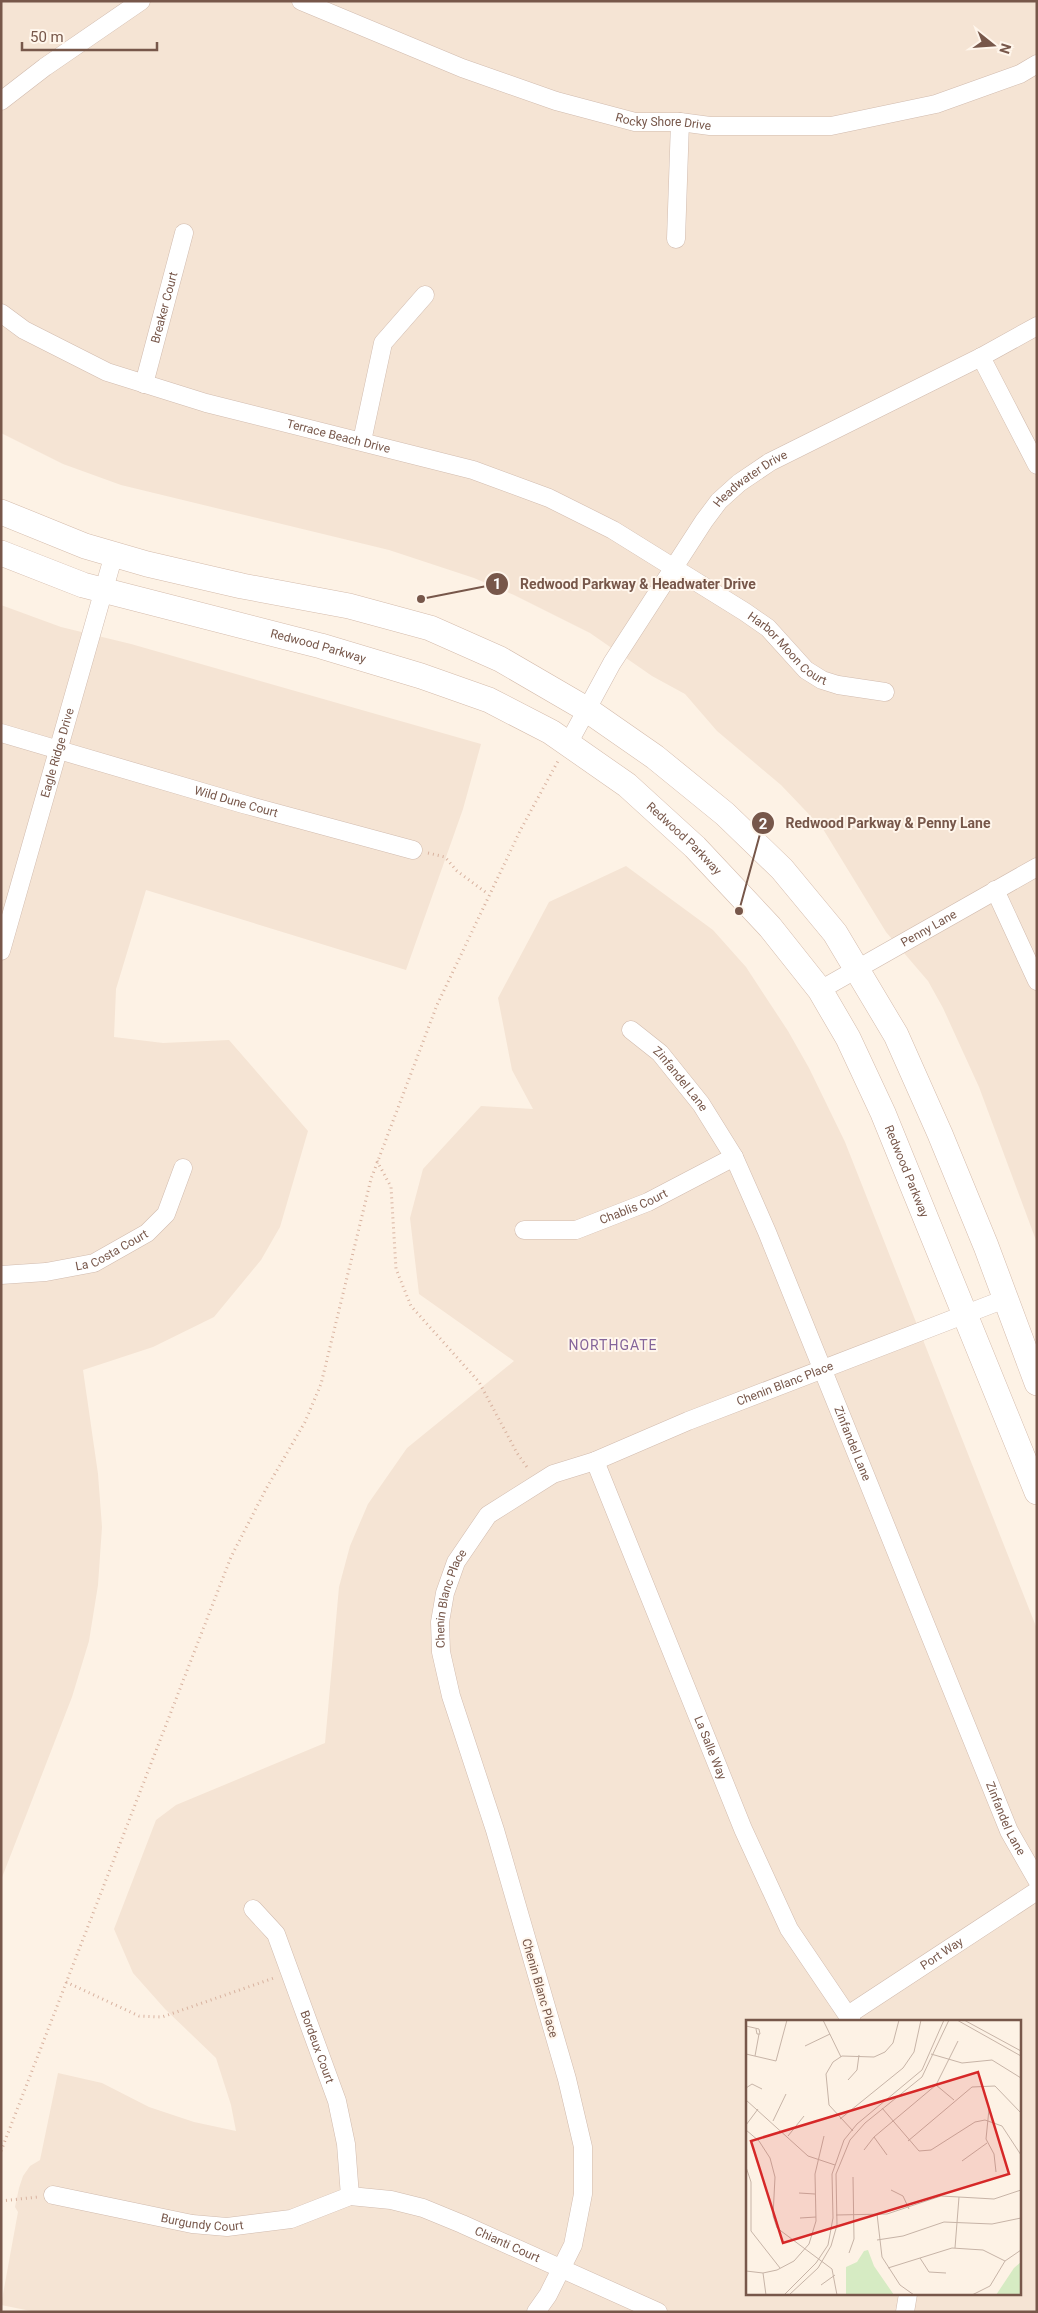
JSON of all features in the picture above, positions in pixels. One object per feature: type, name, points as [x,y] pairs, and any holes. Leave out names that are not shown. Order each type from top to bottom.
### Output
[{"type":"main road","points":[[1,512],[85,546],[147,564],[242,586],[349,606],[430,628],[500,659],[586,709],[655,756],[725,814],[788,876],[835,933],[896,1035],[940,1134],[986,1246],[1037,1383]]},
{"type":"main road","name":"Redwood Parkway","points":[[1,553],[84,585],[322,646],[421,676],[488,700],[551,732],[627,785],[695,847],[770,927],[820,990],[848,1038],[883,1113],[1037,1492]]},
{"type":"street","points":[[1,102],[45,67],[141,1]]},
{"type":"street","name":"Rocky Shore Drive","points":[[301,1],[462,68],[556,101],[635,122],[680,122],[710,126],[831,126],[936,104],[1020,74],[1037,64]]},
{"type":"street","points":[[676,239],[680,122]]},
{"type":"street","name":"Breaker Court","points":[[144,384],[184,233]]},
{"type":"street","points":[[362,441],[383,343],[424,295]]},
{"type":"street","name":"Terrace Beach Drive","points":[[1,313],[24,330],[107,372],[206,403],[473,470],[549,498],[613,530],[673,568]]},
{"type":"street","name":"Headwater Drive","points":[[568,744],[612,663],[673,568],[719,501],[739,483],[770,462],[981,357],[1037,326]]},
{"type":"street","points":[[981,357],[1037,465]]},
{"type":"street","name":"Eagle Ridge Drive","points":[[1,951],[114,554]]},
{"type":"street","name":"Harbor Moon Court","points":[[673,568],[768,628],[806,670],[822,680],[838,686],[885,692]]},
{"type":"street","name":"Wild Dune Court","points":[[1,733],[413,850]]},
{"type":"street","name":"Penny Lane","points":[[820,990],[1037,867]]},
{"type":"street","points":[[995,890],[1037,981]]},
{"type":"street","name":"Zinfandel Lane","points":[[631,1030],[660,1052],[701,1104],[734,1157],[767,1232],[1009,1831],[1037,1880]]},
{"type":"street","name":"Chablis Court","points":[[524,1230],[576,1230],[648,1202],[734,1157]]},
{"type":"street","name":"La Costa Court","points":[[1,1275],[46,1272],[94,1262],[147,1233],[166,1214],[183,1168]]},
{"type":"street","name":"Chenin Blanc Place","points":[[536,2312],[548,2296],[573,2245],[583,2194],[583,2147],[567,2079],[495,1830],[451,1696],[441,1652],[440,1622],[445,1593],[456,1562],[471,1537],[488,1515],[553,1474],[594,1461],[688,1421],[1005,1299]]},
{"type":"street","name":"La Salle Way","points":[[594,1461],[742,1829],[789,1929],[850,2018]]},
{"type":"street","name":"Port Way","points":[[850,2018],[1037,1891]]},
{"type":"street","name":"Bordeux Court","points":[[253,1909],[276,1934],[337,2101],[346,2144],[350,2196]]},
{"type":"street","name":"Burgundy Court","points":[[53,2195],[192,2224],[227,2228],[291,2219],[350,2196]]},
{"type":"street","name":"Chianti Court","points":[[350,2196],[391,2200],[423,2208],[658,2312]]},
{"type":"street","points":[[905,2312],[908,2296]]},
{"type":"path","points":[[1,2151],[231,1557],[266,1489],[313,1407],[327,1365],[371,1179],[437,1005],[488,894],[568,744]]},
{"type":"path","points":[[413,850],[445,857],[458,871],[488,894]]},
{"type":"path","points":[[377,1161],[391,1187],[396,1269],[411,1306],[479,1382],[517,1453],[538,1483]]},
{"type":"path","points":[[66,1982],[139,2016],[162,2017],[278,1977],[290,1970]]},
{"type":"path","points":[[1,2201],[53,2195]]},
{"type":"shaded area","points":[[1,1],[1037,1],[1037,1243],[979,1087],[943,1008],[928,981],[886,932],[823,829],[781,785],[717,731],[685,694],[652,676],[590,633],[514,595],[474,578],[389,550],[121,485],[63,464],[1,433]]},
{"type":"shaded area","points":[[1,605],[61,627],[131,644],[481,744],[463,809],[406,970],[146,890],[116,989],[114,1037],[163,1043],[229,1040],[308,1131],[280,1227],[261,1260],[214,1317],[153,1347],[83,1370],[98,1474],[102,1527],[98,1585],[89,1641],[72,1697],[1,1880]]},
{"type":"shaded area","points":[[626,866],[713,930],[746,967],[788,1031],[809,1068],[845,1142],[1037,1629],[1037,2312],[36,2312],[1,2305],[18,2212],[15,2207],[19,2188],[23,2176],[30,2166],[40,2160],[58,2073],[102,2083],[149,2107],[194,2122],[236,2131],[231,2105],[216,2058],[165,2009],[133,1973],[114,1929],[156,1820],[176,1805],[325,1743],[339,1587],[350,1546],[368,1504],[407,1448],[514,1361],[419,1294],[410,1218],[423,1169],[481,1106],[533,1109],[512,1070],[498,998],[549,902]]},
{"type":"place","name":"Redwood Parkway & Headwater Drive","points":[[421,599]]},
{"type":"place","name":"Redwood Parkway & Penny Lane","points":[[739,911]]},
{"type":"district","name":"NORTHGATE","points":[[613,1345]]}]
